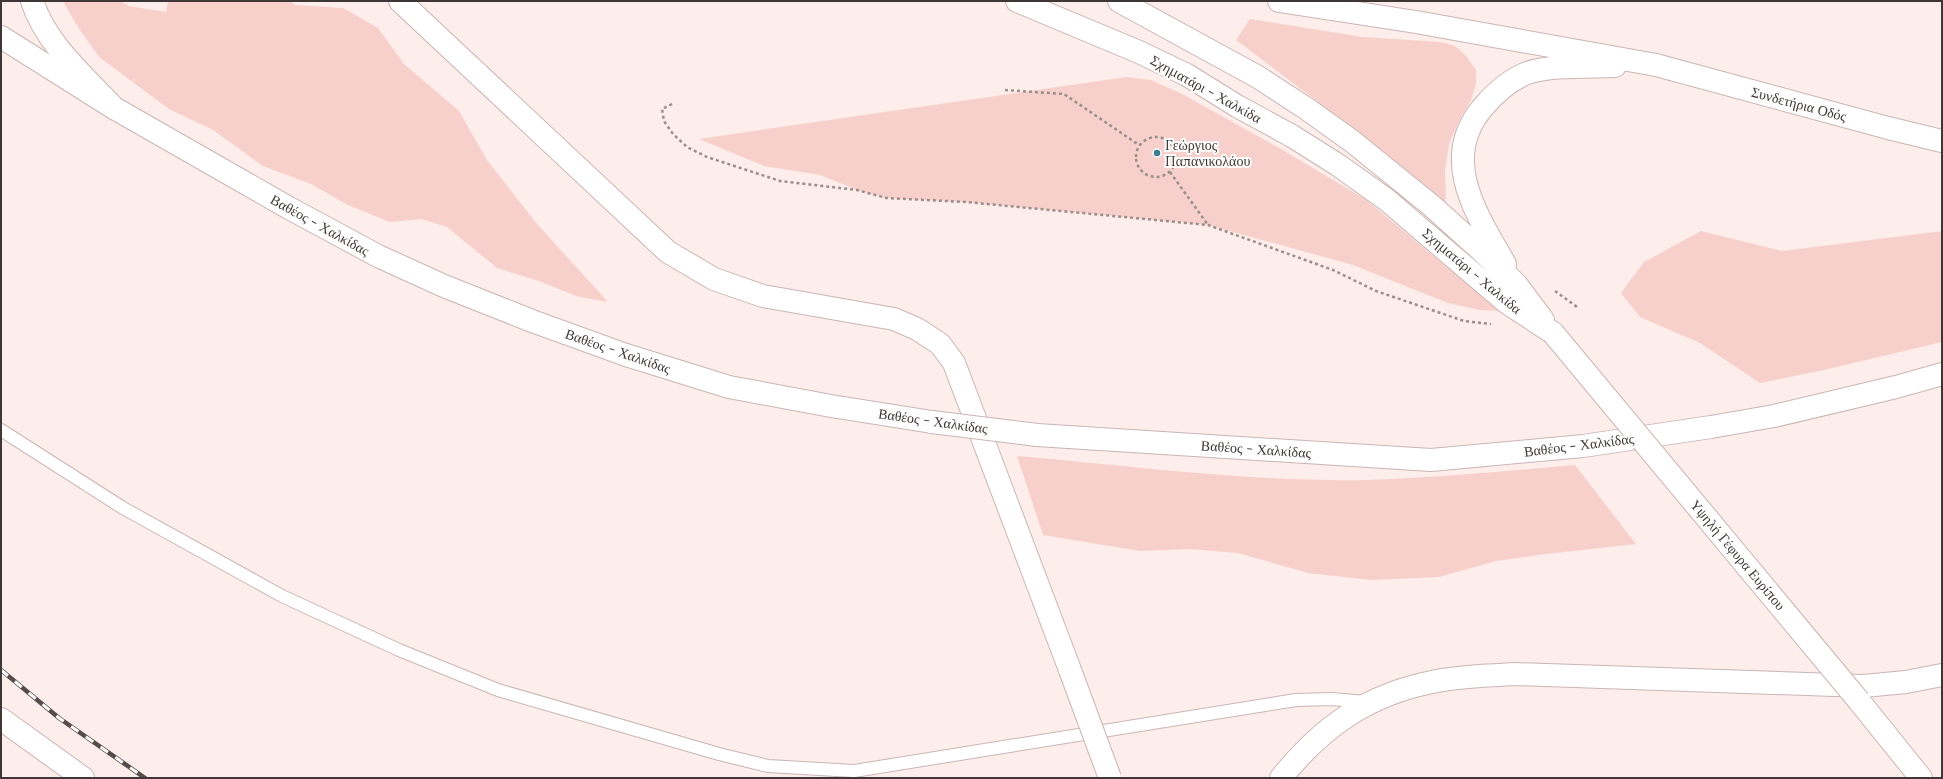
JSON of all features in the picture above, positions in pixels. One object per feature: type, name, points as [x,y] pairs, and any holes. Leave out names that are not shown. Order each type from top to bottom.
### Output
[{"type":"main road","points":[[32,1],[36,13],[50,37],[114,108]]},
{"type":"main road","points":[[400,1],[668,252],[714,279],[763,296],[894,319],[917,329],[940,344],[954,363],[1110,778]]},
{"type":"main road","name":"Σχηματάρι - Χαλκίδα","points":[[1017,1],[1139,52],[1187,75],[1237,106],[1292,136],[1338,165],[1387,200],[1506,302],[1552,333]]},
{"type":"main road","name":"Σχηματάρι - Χαλκίδα","points":[[1119,1],[1258,78],[1307,109],[1353,142],[1432,206],[1516,284],[1552,333]]},
{"type":"main road","points":[[1279,1],[1416,22],[1656,65]]},
{"type":"main road","name":"Βαθέος - Χαλκίδας","points":[[1,37],[114,108],[289,208],[378,256],[444,286],[532,322],[626,355],[729,387],[831,406],[932,422],[1037,435],[1431,460],[1583,446],[1711,427],[1781,414],[1896,387],[1942,374]]},
{"type":"main road","points":[[1516,284],[1475,210],[1467,190],[1463,162],[1465,145],[1477,114],[1499,89],[1528,73],[1560,68],[1656,65]]},
{"type":"main road","name":"Συνδετήρια Οδός","points":[[1656,65],[1888,128],[1942,141]]},
{"type":"main road","name":"Υψηλή Γέφυρα Ευρίπου","points":[[1552,333],[1859,701],[1921,778]]},
{"type":"main road","points":[[1281,778],[1310,745],[1340,719],[1370,702],[1402,689],[1433,681],[1514,674],[1864,686],[1906,682],[1942,675]]},
{"type":"main road","points":[[1,719],[83,778]]},
{"type":"lane","points":[[1,430],[123,508],[282,596],[398,650],[498,690],[719,754],[768,766],[854,771],[1296,700],[1331,699],[1370,702]]},
{"type":"path","points":[[1005,90],[1064,94],[1139,145]]},
{"type":"path","points":[[672,104],[662,109],[664,121],[673,134],[687,147],[707,157],[780,181],[856,190],[886,198],[966,202],[1208,225],[1333,270],[1376,291],[1464,321],[1495,324]]},
{"type":"path","points":[[1156,136],[1169,141],[1176,152],[1174,166],[1170,172],[1158,177],[1145,174],[1137,164],[1136,152],[1139,145],[1150,137],[1156,136]]},
{"type":"path","points":[[1170,172],[1208,225]]},
{"type":"shaded area","points":[[63,1],[121,1],[129,6],[166,12],[168,1],[290,1],[295,5],[343,8],[378,28],[404,64],[459,111],[487,160],[537,224],[608,302],[576,296],[539,281],[497,268],[447,227],[422,219],[390,222],[348,205],[311,184],[263,166],[213,130],[169,109],[99,57],[76,24]]},
{"type":"shaded area","points":[[1250,19],[1363,37],[1440,42],[1455,46],[1466,56],[1476,70],[1476,84],[1471,100],[1459,121],[1449,144],[1445,170],[1446,203],[1342,120],[1236,40]]},
{"type":"shaded area","points":[[1127,77],[1151,80],[1184,95],[1281,149],[1365,199],[1500,311],[1480,310],[1448,303],[1353,265],[1208,225],[966,202],[886,198],[857,190],[820,175],[764,166],[699,139]]},
{"type":"shaded area","points":[[1701,231],[1782,251],[1942,231],[1942,342],[1824,370],[1760,383],[1700,343],[1640,317],[1621,293],[1644,262]]},
{"type":"shaded area","points":[[1017,456],[1235,476],[1323,480],[1419,478],[1575,465],[1636,544],[1496,561],[1439,577],[1371,580],[1308,573],[1238,553],[1190,549],[1140,551],[1043,535]]},
{"type":"railway","points":[[1,670],[59,718],[145,778]]},
{"type":"place","name":"Γεώργιος Παπανικολάου","points":[[1157,153]]}]
